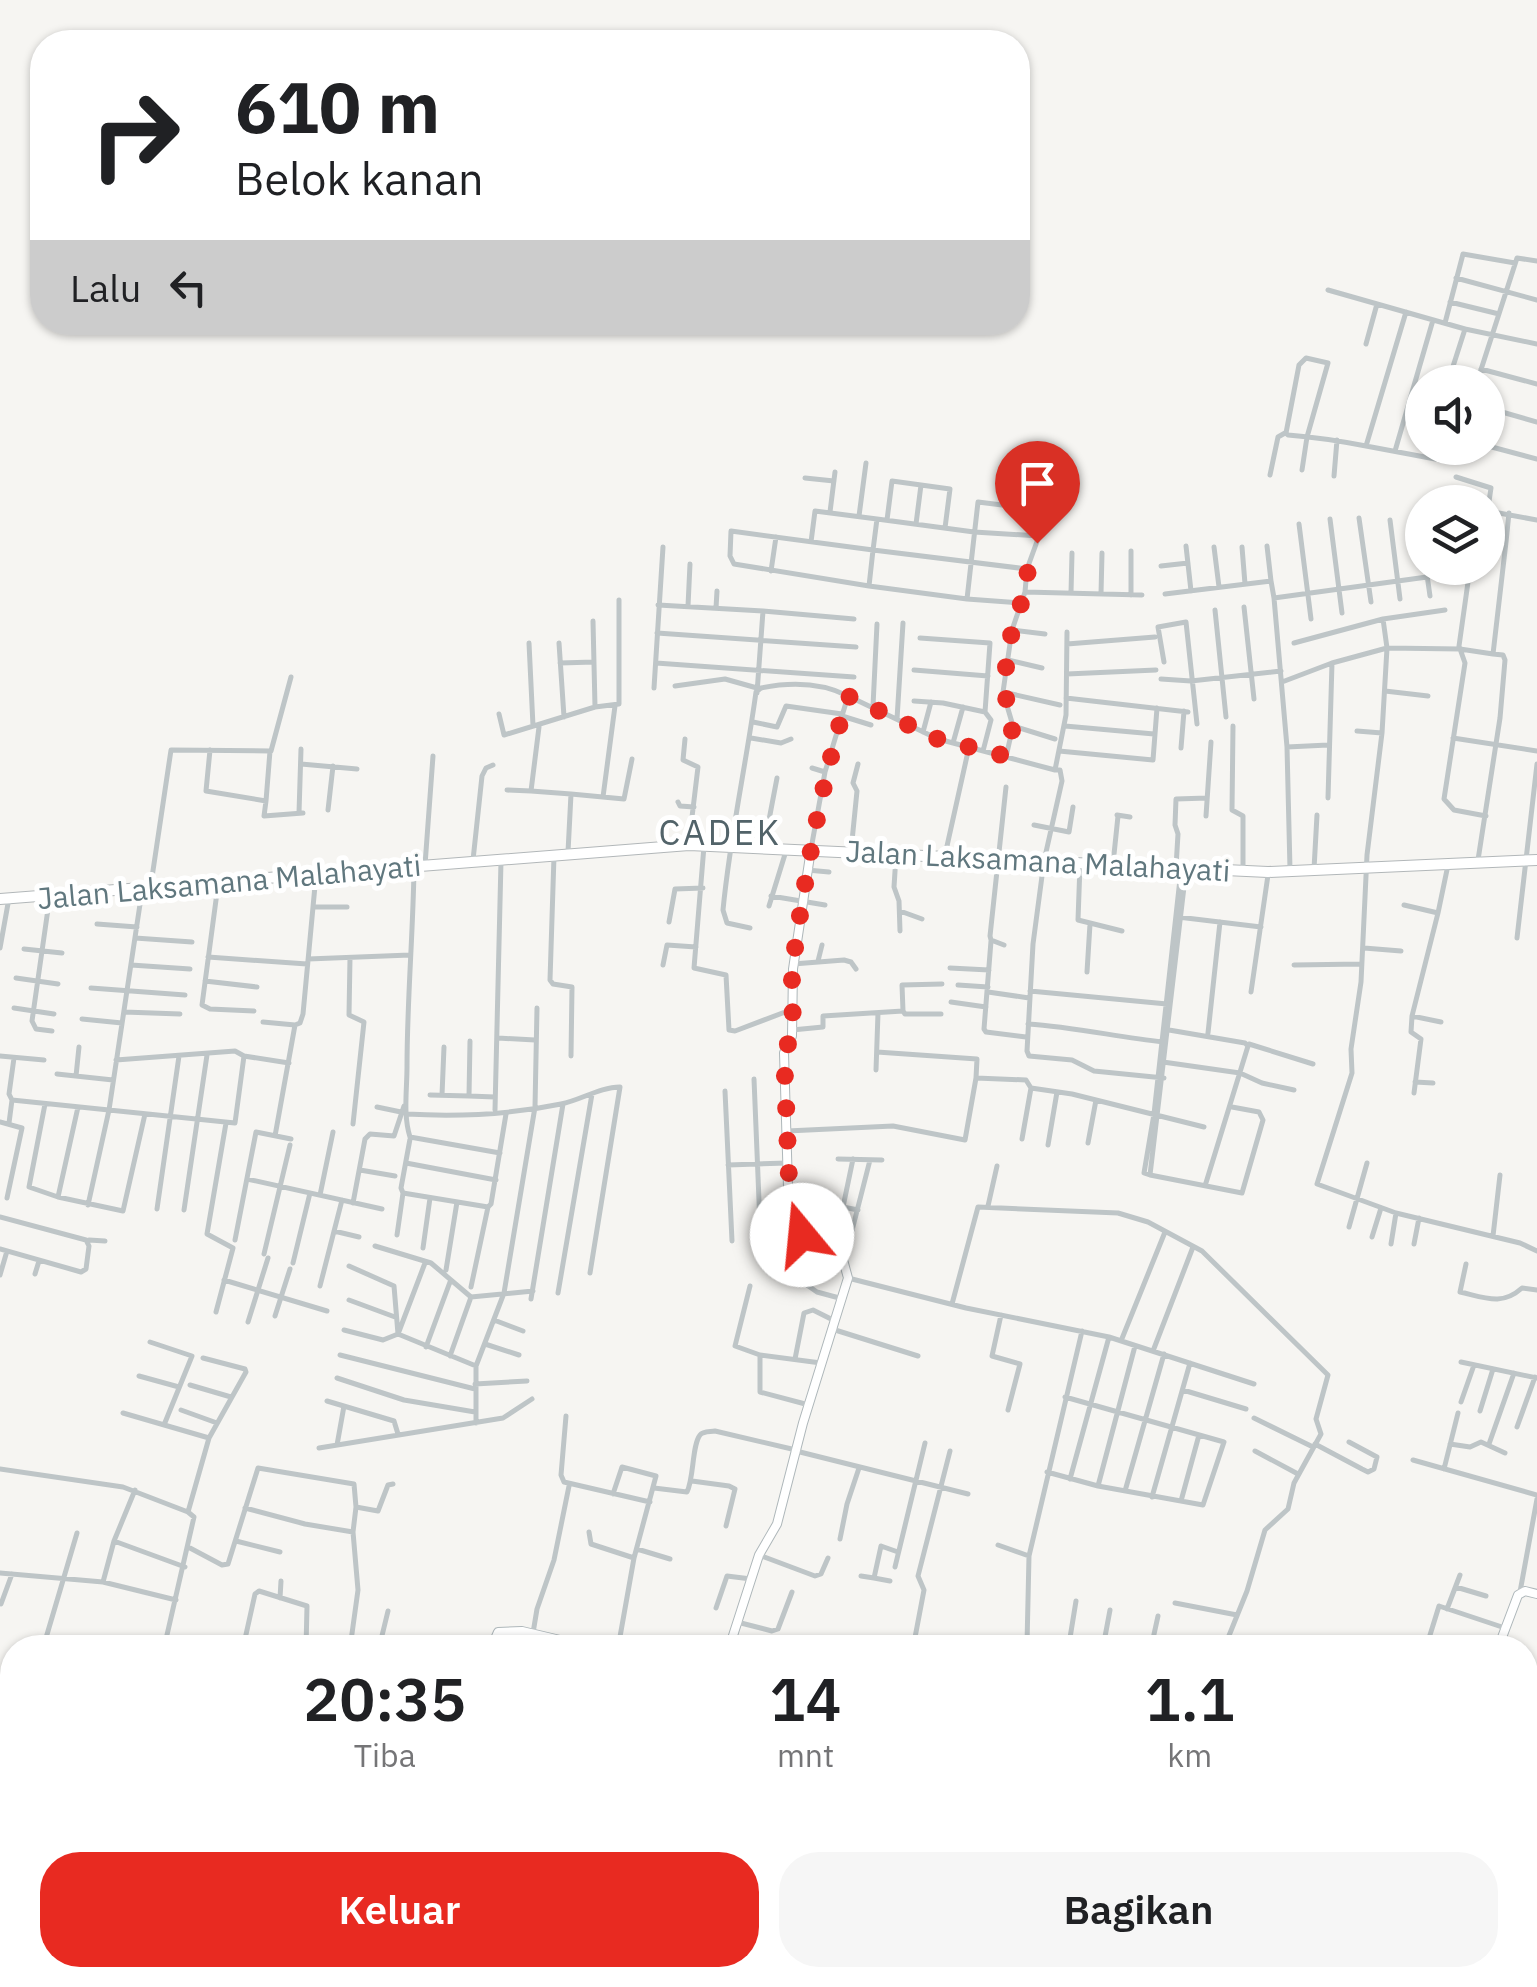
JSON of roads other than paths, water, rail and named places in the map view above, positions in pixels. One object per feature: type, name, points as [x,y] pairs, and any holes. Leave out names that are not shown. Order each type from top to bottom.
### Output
[{"type":"highway","name":"Jalan Laksamana Malahayati","points":[[4,899],[689,845],[1268,872],[1532,860]]},
{"type":"street","points":[[1445,324],[1465,252],[1515,262]]},
{"type":"street","points":[[1482,365],[1515,262],[1518,257],[1537,261]]},
{"type":"street","points":[[1456,278],[1537,300]]},
{"type":"street","points":[[1328,290],[1445,324],[1537,344]]},
{"type":"street","points":[[1450,302],[1499,314]]},
{"type":"street","points":[[1366,344],[1377,304]]},
{"type":"street","points":[[1366,446],[1406,312]]},
{"type":"street","points":[[1395,451],[1433,320]]},
{"type":"street","points":[[1453,365],[1465,329]]},
{"type":"street","points":[[1286,432],[1302,360],[1328,362],[1302,470]]},
{"type":"street","points":[[1505,375],[1537,384]]},
{"type":"street","points":[[1505,413],[1537,422]]},
{"type":"street","points":[[1270,475],[1278,437],[1286,432],[1405,453]]},
{"type":"street","points":[[1334,476],[1336,440]]},
{"type":"street","points":[[1505,451],[1537,460]]},
{"type":"street","points":[[859,516],[866,462]]},
{"type":"street","points":[[830,512],[835,472]]},
{"type":"street","points":[[1456,477],[1481,485]]},
{"type":"street","points":[[805,478],[834,481]]},
{"type":"street","points":[[887,520],[892,481],[950,489],[945,528]]},
{"type":"street","points":[[916,524],[921,485]]},
{"type":"street","points":[[1006,756],[1013,726],[1003,692],[1012,630],[1025,592],[1046,496]]},
{"type":"street","points":[[967,599],[978,502],[1042,510]]},
{"type":"street","points":[[811,542],[815,510],[974,532],[1039,536]]},
{"type":"street","points":[[1505,513],[1537,520]]},
{"type":"street","points":[[1493,654],[1510,514]]},
{"type":"street","points":[[1359,518],[1370,602]]},
{"type":"street","points":[[868,586],[876,519]]},
{"type":"street","points":[[1330,519],[1342,614]]},
{"type":"street","points":[[1390,520],[1400,599]]},
{"type":"street","points":[[1299,524],[1312,619]]},
{"type":"street","points":[[1022,602],[868,586],[734,564],[730,556],[731,531],[1027,570]]},
{"type":"street","points":[[771,571],[776,537]]},
{"type":"street","points":[[1186,546],[1192,591]]},
{"type":"street","points":[[1267,546],[1287,747],[1290,872]]},
{"type":"street","points":[[654,688],[663,547]]},
{"type":"street","points":[[1214,547],[1220,588]]},
{"type":"street","points":[[1242,547],[1246,584]]},
{"type":"street","points":[[1131,551],[1131,595]]},
{"type":"street","points":[[1071,592],[1072,552]]},
{"type":"street","points":[[1101,594],[1102,553]]},
{"type":"street","points":[[688,606],[690,564]]},
{"type":"street","points":[[1161,566],[1188,564]]},
{"type":"street","points":[[1274,598],[1405,579]]},
{"type":"street","points":[[1165,594],[1270,581]]},
{"type":"street","points":[[1428,585],[1430,596]]},
{"type":"street","points":[[1468,585],[1460,649],[1465,663],[1444,799],[1454,810],[1486,816]]},
{"type":"street","points":[[716,608],[717,591]]},
{"type":"street","points":[[1025,592],[1142,595]]},
{"type":"street","points":[[499,714],[504,735],[615,705],[621,700],[619,600]]},
{"type":"street","points":[[658,605],[854,619]]},
{"type":"street","points":[[1244,607],[1254,699]]},
{"type":"street","points":[[1215,610],[1226,717]]},
{"type":"street","points":[[1294,643],[1384,619],[1445,610]]},
{"type":"street","points":[[750,928],[729,924],[723,916],[735,806],[757,691],[763,612]]},
{"type":"street","points":[[1384,619],[1387,648],[1382,734],[1370,814],[1362,964],[1350,1048],[1352,1072],[1343,1111],[1317,1183],[1319,1187],[1396,1213],[1494,1236],[1537,1252]]},
{"type":"street","points":[[593,621],[595,708]]},
{"type":"street","points":[[1164,662],[1158,627],[1186,622],[1197,724]]},
{"type":"street","points":[[897,719],[903,623]]},
{"type":"street","points":[[873,707],[877,624]]},
{"type":"street","points":[[1012,630],[1045,634]]},
{"type":"street","points":[[1055,770],[1065,726],[1067,632]]},
{"type":"street","points":[[658,633],[856,647]]},
{"type":"street","points":[[1067,644],[1155,637]]},
{"type":"street","points":[[920,638],[990,643],[985,712]]},
{"type":"street","points":[[529,643],[536,726],[531,791]]},
{"type":"street","points":[[559,643],[564,717]]},
{"type":"street","points":[[1282,682],[1387,648],[1460,649],[1503,656],[1497,744],[1478,863]]},
{"type":"street","points":[[1008,660],[1042,668]]},
{"type":"street","points":[[560,663],[594,662]]},
{"type":"street","points":[[656,663],[854,677]]},
{"type":"street","points":[[1328,798],[1332,663]]},
{"type":"street","points":[[914,670],[988,676]]},
{"type":"street","points":[[1067,674],[1156,670]]},
{"type":"street","points":[[1160,679],[1191,680],[1281,670]]},
{"type":"street","points":[[291,676],[270,751],[264,816],[301,813],[301,749]]},
{"type":"street","points":[[674,686],[725,679],[757,691]]},
{"type":"street","points":[[757,691],[800,683],[830,688],[923,732],[1060,770],[1062,780],[1044,861],[1026,1038],[1029,1056],[1072,1060],[1094,1071],[1161,1078]]},
{"type":"street","points":[[1385,691],[1428,696]]},
{"type":"street","points":[[1003,692],[1060,705]]},
{"type":"street","points":[[844,1259],[796,1228],[787,1163],[784,1053],[792,1030],[793,964],[810,850],[825,772],[848,696]]},
{"type":"street","points":[[1066,698],[1186,712],[1181,748]]},
{"type":"street","points":[[914,701],[985,712],[991,720],[984,751]]},
{"type":"street","points":[[923,732],[932,702]]},
{"type":"street","points":[[603,797],[615,705]]},
{"type":"street","points":[[752,722],[776,727],[786,706],[842,715],[870,725]]},
{"type":"street","points":[[953,742],[963,707]]},
{"type":"street","points":[[1060,752],[1152,760],[1157,708]]},
{"type":"street","points":[[1013,726],[1055,739]]},
{"type":"street","points":[[1065,726],[1154,734]]},
{"type":"street","points":[[1233,726],[1232,810],[1243,816],[1243,871]]},
{"type":"street","points":[[1357,731],[1382,734]]},
{"type":"street","points":[[750,738],[780,743],[792,739]]},
{"type":"street","points":[[1452,738],[1537,751]]},
{"type":"street","points":[[685,739],[683,760],[698,766],[689,845]]},
{"type":"street","points":[[1206,816],[1211,742]]},
{"type":"street","points":[[1287,747],[1328,745]]},
{"type":"street","points":[[945,855],[969,747]]},
{"type":"street","points":[[88,1205],[109,1110],[136,927],[147,888],[169,754],[176,748],[270,751]]},
{"type":"street","points":[[210,750],[206,791],[266,801]]},
{"type":"street","points":[[353,1203],[368,1136],[394,1136],[405,1104],[410,955],[433,756]]},
{"type":"street","points":[[507,790],[624,799],[632,758]]},
{"type":"street","points":[[300,764],[357,768]]},
{"type":"street","points":[[851,851],[857,791],[853,783],[858,764]]},
{"type":"street","points":[[1517,938],[1532,860],[1537,764]]},
{"type":"street","points":[[473,860],[482,776],[493,765]]},
{"type":"street","points":[[328,810],[333,766]]},
{"type":"street","points":[[812,768],[825,772]]},
{"type":"street","points":[[764,846],[776,778]]},
{"type":"street","points":[[1006,787],[997,858],[986,1032],[1026,1038]]},
{"type":"street","points":[[568,852],[571,794]]},
{"type":"street","points":[[1207,798],[1175,801],[1181,868],[1178,917],[1150,1175],[1244,1191],[1263,1120],[1259,1112],[1231,1107]]},
{"type":"street","points":[[678,802],[680,806],[694,807]]},
{"type":"street","points":[[1034,825],[1068,832],[1074,807]]},
{"type":"street","points":[[1314,872],[1317,815]]},
{"type":"street","points":[[1113,864],[1118,816],[1130,817]]},
{"type":"street","points":[[704,846],[695,969],[726,975],[729,1030],[793,1009]]},
{"type":"street","points":[[769,906],[786,848]]},
{"type":"street","points":[[554,853],[550,980],[572,988],[572,1056]]},
{"type":"street","points":[[896,853],[894,887],[900,932]]},
{"type":"street","points":[[495,1110],[501,858]]},
{"type":"street","points":[[1080,862],[1077,918],[1122,932]]},
{"type":"street","points":[[1414,1093],[1420,1039],[1411,1032],[1412,1016],[1448,865]]},
{"type":"street","points":[[807,870],[829,872]]},
{"type":"street","points":[[1252,992],[1268,872]]},
{"type":"street","points":[[263,1022],[295,1026],[300,1023],[316,874]]},
{"type":"street","points":[[218,882],[204,1007],[254,1010]]},
{"type":"street","points":[[669,922],[675,888],[702,888]]},
{"type":"street","points":[[50,896],[33,1011],[34,1028],[52,1031]]},
{"type":"street","points":[[771,896],[825,904]]},
{"type":"street","points":[[0,948],[4,899]]},
{"type":"street","points":[[1404,905],[1438,913]]},
{"type":"street","points":[[314,907],[347,907]]},
{"type":"street","points":[[900,911],[922,919]]},
{"type":"street","points":[[1178,917],[1262,928]]},
{"type":"street","points":[[1208,1034],[1220,922]]},
{"type":"street","points":[[97,924],[136,927]]},
{"type":"street","points":[[1087,972],[1090,924]]},
{"type":"street","points":[[135,938],[192,942]]},
{"type":"street","points":[[991,940],[1004,945]]},
{"type":"street","points":[[663,966],[667,945],[696,947]]},
{"type":"street","points":[[818,961],[822,945]]},
{"type":"street","points":[[1363,948],[1401,951]]},
{"type":"street","points":[[24,949],[62,953]]},
{"type":"street","points":[[208,957],[308,962],[410,955]]},
{"type":"street","points":[[350,958],[348,1015],[364,1022],[353,1124]]},
{"type":"street","points":[[793,964],[848,960],[856,970]]},
{"type":"street","points":[[1294,965],[1362,964]]},
{"type":"street","points":[[131,965],[190,969]]},
{"type":"street","points":[[950,968],[989,970]]},
{"type":"street","points":[[16,978],[58,984]]},
{"type":"street","points":[[205,981],[257,987]]},
{"type":"street","points":[[903,1011],[902,985],[942,984]]},
{"type":"street","points":[[958,984],[1030,994],[1168,1004]]},
{"type":"street","points":[[91,988],[185,995]]},
{"type":"street","points":[[951,1002],[986,1007]]},
{"type":"street","points":[[1164,1042],[1169,1030],[1168,1004]]},
{"type":"street","points":[[14,1008],[54,1014]]},
{"type":"street","points":[[476,1424],[476,1366],[504,1293],[535,1107],[536,1008]]},
{"type":"street","points":[[792,1030],[824,1027],[823,1016],[903,1011],[942,1014]]},
{"type":"street","points":[[124,1012],[180,1014]]},
{"type":"street","points":[[876,1070],[878,1013]]},
{"type":"street","points":[[1412,1016],[1442,1022]]},
{"type":"street","points":[[82,1019],[122,1024]]},
{"type":"street","points":[[1028,1024],[1075,1027],[1097,1035],[1164,1042]]},
{"type":"street","points":[[275,1136],[295,1026]]},
{"type":"street","points":[[1169,1030],[1208,1034],[1313,1064]]},
{"type":"street","points":[[498,1038],[536,1040]]},
{"type":"street","points":[[469,1096],[470,1041]]},
{"type":"street","points":[[1204,1186],[1231,1107],[1248,1049],[1246,1044]]},
{"type":"street","points":[[76,1076],[79,1047]]},
{"type":"street","points":[[442,1095],[444,1047]]},
{"type":"street","points":[[116,1060],[235,1051],[289,1063]]},
{"type":"street","points":[[785,1131],[874,1125],[965,1140],[976,1059],[877,1052]]},
{"type":"street","points":[[184,1210],[207,1055]]},
{"type":"street","points":[[0,1056],[44,1060]]},
{"type":"street","points":[[157,1209],[180,1056]]},
{"type":"street","points":[[12,1100],[236,1123],[244,1056]]},
{"type":"street","points":[[9,1123],[14,1058]]},
{"type":"street","points":[[1162,1062],[1240,1073],[1294,1090]]},
{"type":"street","points":[[57,1074],[114,1080]]},
{"type":"street","points":[[976,1078],[1026,1080],[1030,1088],[1022,1139]]},
{"type":"street","points":[[754,1080],[760,1225]]},
{"type":"street","points":[[1415,1082],[1433,1083]]},
{"type":"street","points":[[377,1107],[403,1113],[465,1117],[506,1114],[563,1104],[616,1086],[621,1088],[590,1273]]},
{"type":"street","points":[[1030,1088],[1204,1127]]},
{"type":"street","points":[[725,1092],[732,1241]]},
{"type":"street","points":[[1048,1145],[1057,1092]]},
{"type":"street","points":[[558,1293],[592,1094]]},
{"type":"street","points":[[430,1095],[495,1097]]},
{"type":"street","points":[[1088,1144],[1096,1100]]},
{"type":"street","points":[[45,1104],[29,1187],[123,1211],[144,1114]]},
{"type":"street","points":[[531,1299],[563,1104]]},
{"type":"street","points":[[58,1197],[78,1107]]},
{"type":"street","points":[[397,1235],[410,1137],[403,1113]]},
{"type":"street","points":[[471,1287],[488,1207],[492,1204],[506,1114]]},
{"type":"street","points":[[0,1122],[22,1128],[6,1198]]},
{"type":"street","points":[[216,1312],[233,1248],[207,1234],[226,1123]]},
{"type":"street","points":[[235,1240],[256,1132],[290,1142],[248,1322]]},
{"type":"street","points":[[320,1195],[332,1132]]},
{"type":"street","points":[[410,1137],[500,1153]]},
{"type":"street","points":[[838,1159],[882,1160]]},
{"type":"street","points":[[853,1159],[842,1208],[858,1210]]},
{"type":"street","points":[[733,1635],[759,1555],[776,1524],[843,1298],[848,1278],[844,1259],[850,1249],[870,1160]]},
{"type":"street","points":[[406,1163],[496,1180]]},
{"type":"street","points":[[728,1165],[787,1163]]},
{"type":"street","points":[[1349,1227],[1367,1164]]},
{"type":"street","points":[[988,1206],[997,1166]]},
{"type":"street","points":[[360,1170],[395,1176]]},
{"type":"street","points":[[1494,1236],[1500,1175]]},
{"type":"street","points":[[247,1179],[382,1209]]},
{"type":"street","points":[[275,1316],[310,1193]]},
{"type":"street","points":[[403,1194],[488,1207]]},
{"type":"street","points":[[423,1248],[430,1198]]},
{"type":"street","points":[[320,1286],[342,1200]]},
{"type":"street","points":[[446,1270],[457,1202]]},
{"type":"street","points":[[952,1304],[978,1206],[1118,1213],[1165,1231],[1204,1253],[1328,1374],[1316,1419],[1321,1432],[1298,1474],[1288,1509],[1265,1530],[1229,1635]]},
{"type":"street","points":[[1372,1237],[1381,1208]]},
{"type":"street","points":[[1392,1244],[1396,1213]]},
{"type":"street","points":[[0,1217],[86,1240],[106,1241]]},
{"type":"street","points":[[1414,1244],[1419,1218]]},
{"type":"street","points":[[334,1231],[359,1236]]},
{"type":"street","points":[[1121,1340],[1165,1231]]},
{"type":"street","points":[[0,1275],[4,1250],[84,1274],[89,1246],[86,1240]]},
{"type":"street","points":[[375,1246],[432,1264],[471,1297],[533,1290]]},
{"type":"street","points":[[1153,1350],[1193,1247]]},
{"type":"street","points":[[35,1274],[39,1260]]},
{"type":"street","points":[[398,1334],[425,1263]]},
{"type":"street","points":[[1466,1264],[1460,1292],[1504,1300],[1514,1297],[1522,1288],[1537,1290]]},
{"type":"street","points":[[349,1266],[394,1286],[398,1334]]},
{"type":"street","points":[[794,1276],[817,1292],[843,1298]]},
{"type":"street","points":[[848,1278],[1121,1340],[1254,1384]]},
{"type":"street","points":[[224,1280],[327,1310]]},
{"type":"street","points":[[426,1347],[450,1282]]},
{"type":"street","points":[[750,1286],[735,1343],[760,1355],[821,1363]]},
{"type":"street","points":[[450,1356],[471,1297]]},
{"type":"street","points":[[349,1300],[395,1317]]},
{"type":"street","points":[[795,1359],[804,1313],[813,1310],[834,1325],[918,1356]]},
{"type":"street","points":[[1001,1315],[992,1356],[1020,1364],[1008,1410]]},
{"type":"street","points":[[494,1320],[523,1331]]},
{"type":"street","points":[[344,1330],[383,1340],[398,1334],[476,1366]]},
{"type":"street","points":[[1026,1635],[1030,1556],[1082,1331]]},
{"type":"street","points":[[1070,1479],[1109,1337]]},
{"type":"street","points":[[150,1342],[192,1356],[164,1425]]},
{"type":"street","points":[[485,1344],[518,1355]]},
{"type":"street","points":[[1098,1486],[1135,1346]]},
{"type":"street","points":[[1124,1491],[1164,1354]]},
{"type":"street","points":[[340,1355],[475,1386],[527,1381]]},
{"type":"street","points":[[760,1355],[760,1392],[809,1405]]},
{"type":"street","points":[[188,1512],[208,1438],[245,1369],[202,1358]]},
{"type":"street","points":[[805,1360],[818,1376]]},
{"type":"street","points":[[1462,1362],[1536,1378],[1517,1426]]},
{"type":"street","points":[[1152,1496],[1190,1363]]},
{"type":"street","points":[[1462,1402],[1474,1365]]},
{"type":"street","points":[[1480,1410],[1493,1369]]},
{"type":"street","points":[[1489,1444],[1514,1373]]},
{"type":"street","points":[[138,1376],[179,1388]]},
{"type":"street","points":[[338,1378],[404,1400],[475,1412]]},
{"type":"street","points":[[190,1385],[231,1397]]},
{"type":"street","points":[[1183,1390],[1246,1409]]},
{"type":"street","points":[[1047,1472],[1098,1486],[1205,1504],[1224,1442],[1064,1397]]},
{"type":"street","points":[[319,1448],[504,1418],[532,1399]]},
{"type":"street","points":[[327,1401],[394,1421],[398,1434]]},
{"type":"street","points":[[336,1445],[344,1406]]},
{"type":"street","points":[[181,1410],[217,1423]]},
{"type":"street","points":[[123,1413],[208,1438]]},
{"type":"street","points":[[1444,1470],[1458,1414]]},
{"type":"street","points":[[566,1416],[560,1476],[569,1486],[650,1502]]},
{"type":"street","points":[[1254,1418],[1372,1471],[1377,1456],[1349,1442]]},
{"type":"street","points":[[654,1488],[685,1493],[692,1481],[698,1440],[704,1432],[715,1432],[968,1494]]},
{"type":"street","points":[[1180,1501],[1199,1435]]},
{"type":"street","points":[[1450,1444],[1470,1447],[1480,1442],[1505,1453]]},
{"type":"street","points":[[894,1567],[925,1443]]},
{"type":"street","points":[[915,1635],[924,1590],[918,1576],[950,1451]]},
{"type":"street","points":[[1254,1452],[1298,1474]]},
{"type":"street","points":[[1412,1460],[1537,1500],[1520,1592],[1503,1635]]},
{"type":"street","points":[[613,1494],[622,1467],[654,1474],[620,1635]]},
{"type":"street","points":[[190,1548],[225,1566],[258,1468],[354,1484],[358,1600],[352,1635]]},
{"type":"street","points":[[840,1539],[859,1468]]},
{"type":"street","points":[[0,1469],[135,1490],[194,1516],[190,1548],[167,1635]]},
{"type":"street","points":[[692,1481],[735,1489],[726,1526]]},
{"type":"street","points":[[356,1507],[380,1511],[388,1485],[393,1484]]},
{"type":"street","points":[[536,1634],[537,1609],[554,1560],[569,1486]]},
{"type":"street","points":[[103,1582],[114,1541],[135,1490]]},
{"type":"street","points":[[245,1508],[353,1532]]},
{"type":"street","points":[[47,1635],[77,1532]]},
{"type":"street","points":[[589,1532],[591,1544],[634,1558]]},
{"type":"street","points":[[114,1541],[185,1567]]},
{"type":"street","points":[[236,1541],[280,1552]]},
{"type":"street","points":[[998,1545],[1030,1556]]},
{"type":"street","points":[[874,1578],[880,1548],[898,1552]]},
{"type":"street","points":[[637,1549],[670,1560]]},
{"type":"street","points":[[759,1555],[819,1576],[828,1558]]},
{"type":"street","points":[[0,1573],[103,1582],[176,1600]]},
{"type":"street","points":[[1,1604],[12,1574]]},
{"type":"street","points":[[1447,1609],[1460,1575]]},
{"type":"street","points":[[716,1608],[727,1576],[751,1579]]},
{"type":"street","points":[[861,1576],[890,1581]]},
{"type":"street","points":[[280,1598],[282,1581]]},
{"type":"street","points":[[1456,1587],[1486,1596]]},
{"type":"street","points":[[737,1622],[778,1629],[792,1592]]},
{"type":"street","points":[[1520,1592],[1537,1594]]},
{"type":"street","points":[[246,1635],[256,1593],[307,1606],[306,1635]]},
{"type":"street","points":[[1070,1635],[1076,1601]]},
{"type":"street","points":[[1175,1603],[1237,1614]]},
{"type":"street","points":[[1430,1635],[1439,1606],[1505,1628]]},
{"type":"street","points":[[1105,1635],[1110,1610]]},
{"type":"street","points":[[382,1635],[388,1611]]},
{"type":"street","points":[[1154,1635],[1158,1616]]},
{"type":"street","points":[[498,1635],[500,1631],[540,1635]]},
{"type":"district","name":"CADEK","points":[[720,832]]}]
